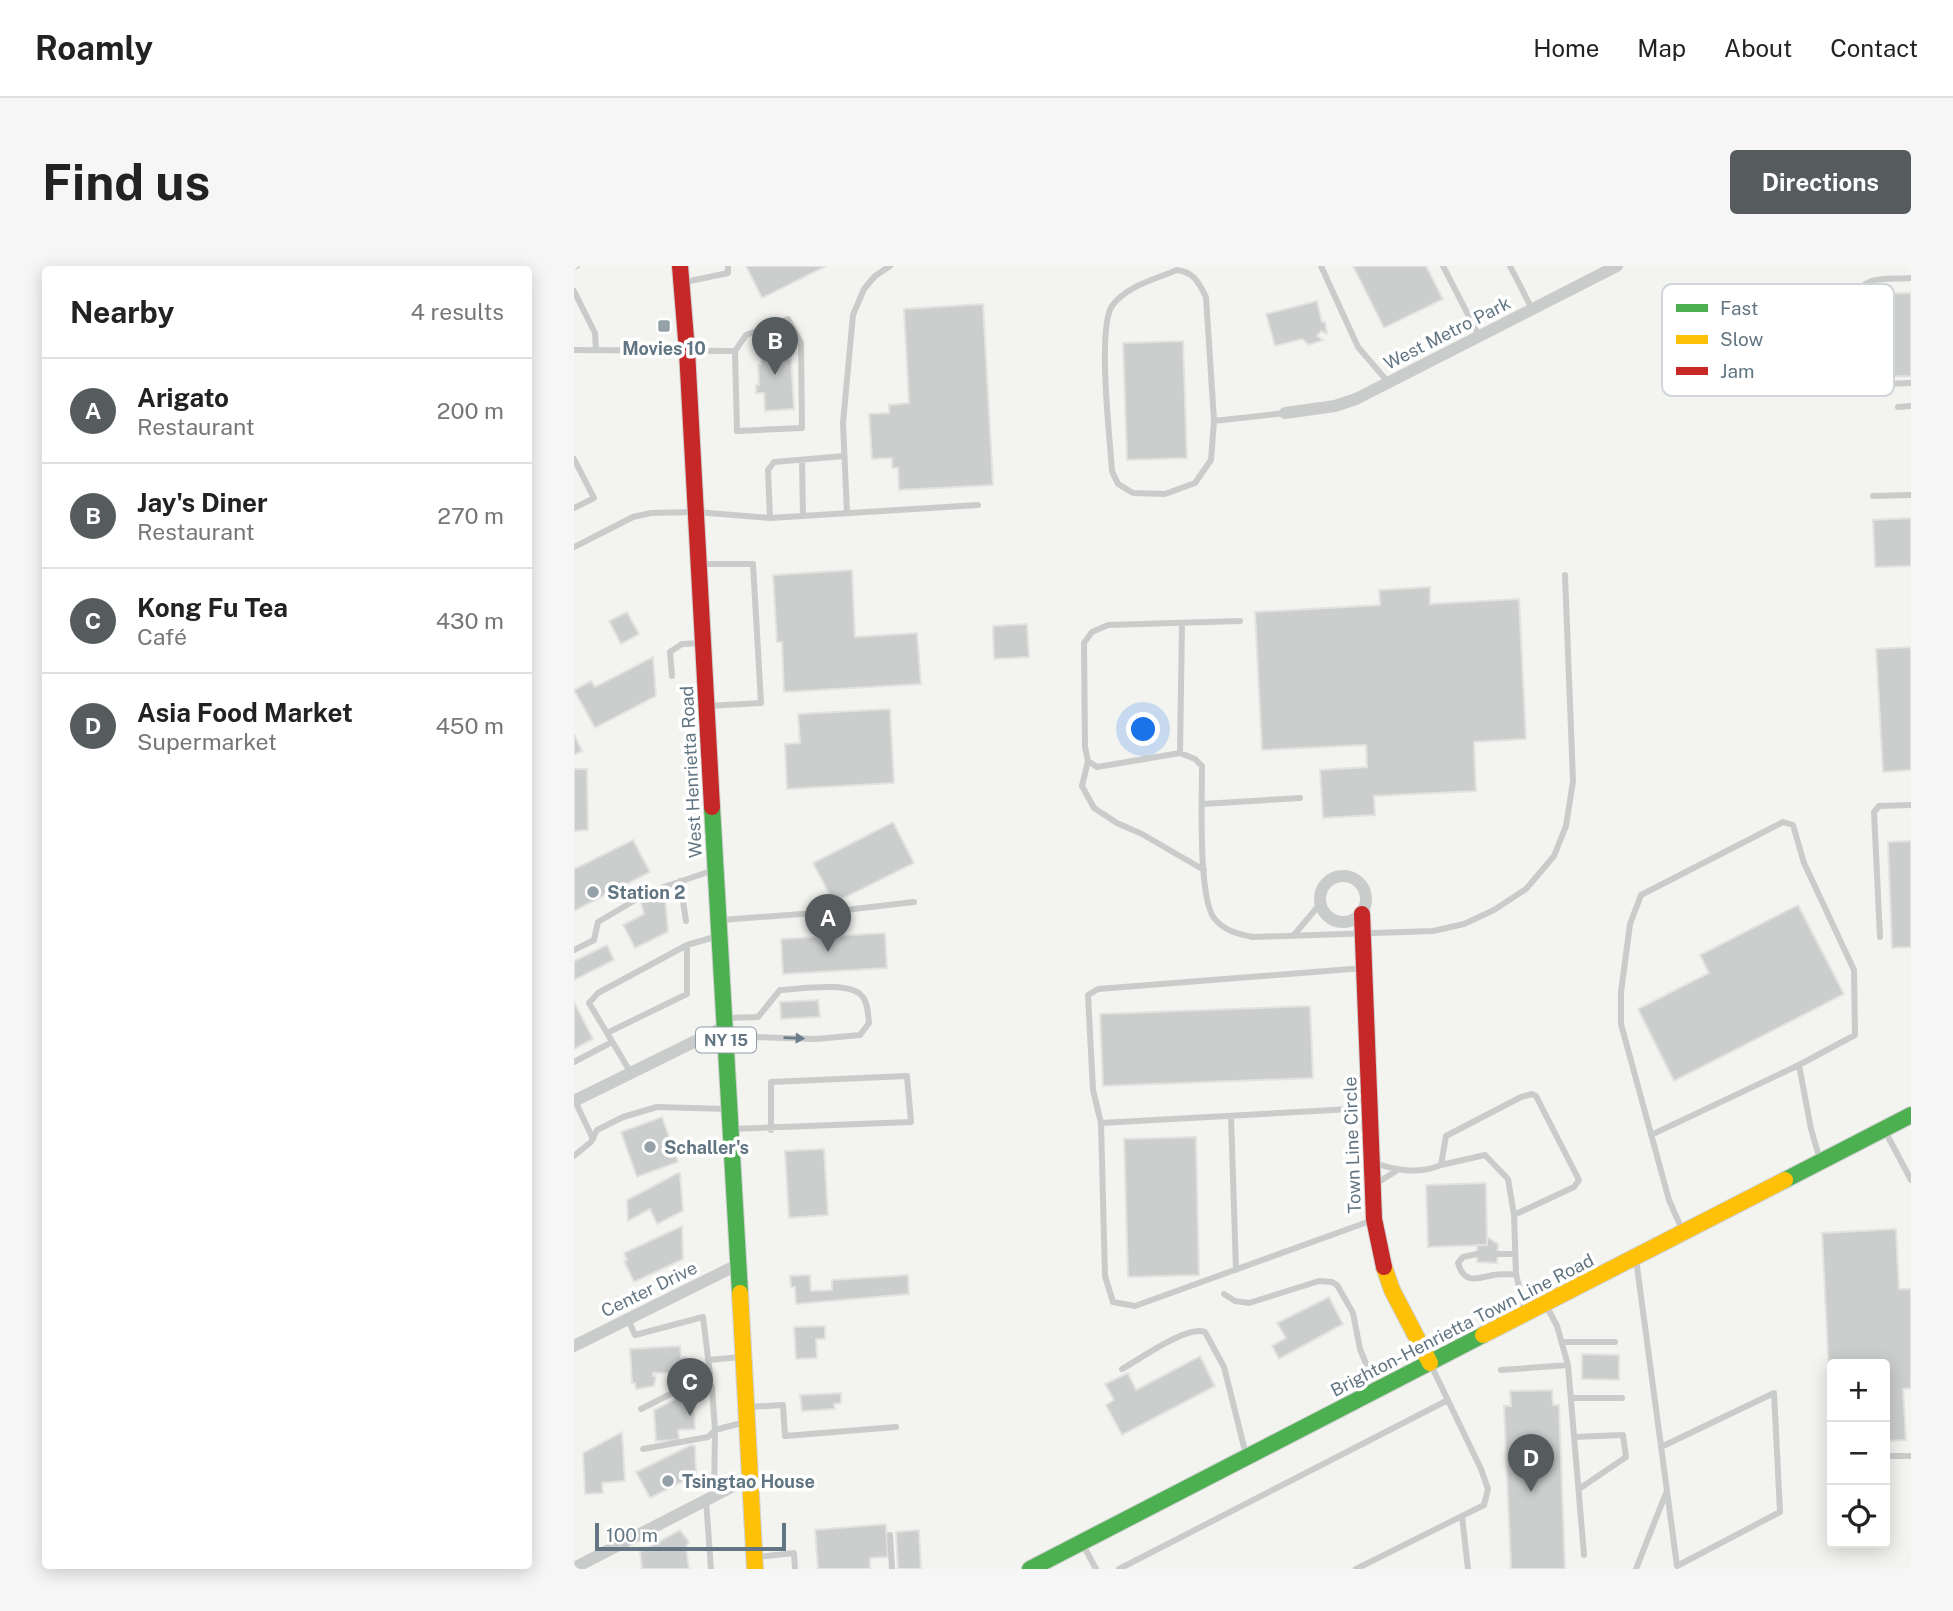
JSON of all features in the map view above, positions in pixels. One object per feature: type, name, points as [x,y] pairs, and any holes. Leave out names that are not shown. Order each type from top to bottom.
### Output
[{"type":"street","name":"West Henrietta Road","points":[[680,266],[755,1563]]},
{"type":"street","name":"West Metro Park","points":[[1286,413],[1335,406],[1356,399],[1617,266]]},
{"type":"street","name":"Town Line Circle","points":[[1321,904],[1320,897],[1326,883],[1333,878],[1348,876],[1356,879],[1366,891],[1367,899],[1362,914],[1374,1219],[1392,1290],[1430,1363]]},
{"type":"street","points":[[1321,904],[1323,911],[1334,921],[1349,922],[1362,914]]},
{"type":"street","points":[[575,1101],[726,1029]]},
{"type":"street","name":"Brighton-Henrietta Town Line Road","points":[[1030,1569],[1911,1115]]},
{"type":"street","name":"Center Drive","points":[[574,1346],[739,1264]]},
{"type":"street","points":[[574,1568],[750,1478]]},
{"type":"lane","points":[[680,283],[728,273],[728,266]]},
{"type":"lane","points":[[847,513],[843,423],[853,315],[864,289],[875,276],[890,266]]},
{"type":"lane","points":[[1321,266],[1359,347],[1388,382]]},
{"type":"lane","points":[[1443,266],[1479,336]]},
{"type":"lane","points":[[1510,266],[1532,309]]},
{"type":"lane","points":[[1177,270],[1187,271],[1197,280],[1206,297],[1214,421],[1211,460],[1195,483],[1165,494],[1133,493],[1118,484],[1112,471],[1104,333],[1111,307],[1127,292],[1177,270]]},
{"type":"lane","points":[[1865,284],[1869,281],[1911,278]]},
{"type":"lane","points":[[574,291],[595,333],[596,351]]},
{"type":"lane","points":[[788,319],[801,343],[803,428],[737,431],[736,351],[746,335],[788,319]]},
{"type":"lane","points":[[574,350],[736,351]]},
{"type":"lane","points":[[1898,407],[1911,406]]},
{"type":"lane","points":[[1214,421],[1286,413]]},
{"type":"lane","points":[[770,518],[770,465],[774,462],[844,456]]},
{"type":"lane","points":[[574,459],[594,498],[574,508]]},
{"type":"lane","points":[[802,460],[803,516]]},
{"type":"lane","points":[[1873,496],[1911,495]]},
{"type":"lane","points":[[574,537],[576,546],[633,517],[651,513],[696,512],[770,518],[978,505]]},
{"type":"lane","points":[[697,564],[753,564],[754,578],[761,703],[706,706]]},
{"type":"lane","points":[[1088,761],[1097,767],[1180,753],[1195,759],[1202,766],[1204,870],[1208,907],[1215,920],[1230,932],[1253,937],[1433,931],[1464,925],[1494,911],[1526,889],[1554,856],[1566,826],[1573,781],[1565,575]]},
{"type":"lane","points":[[1204,870],[1142,834],[1116,823],[1094,808],[1083,786],[1088,761],[1085,747],[1084,643],[1092,632],[1108,625],[1240,621]]},
{"type":"lane","points":[[1180,753],[1182,623]]},
{"type":"lane","points":[[672,676],[670,652],[682,644],[702,643]]},
{"type":"lane","points":[[1202,804],[1300,798]]},
{"type":"lane","points":[[1880,937],[1874,812],[1879,806],[1911,805]]},
{"type":"lane","points":[[1651,1135],[1799,1065],[1855,1035],[1854,970],[1804,863],[1793,825],[1783,822],[1641,895],[1630,925],[1621,992],[1621,1024],[1651,1135],[1669,1200],[1683,1233]]},
{"type":"lane","points":[[574,950],[594,940],[598,922],[649,891],[716,869]]},
{"type":"lane","points":[[680,881],[686,921]]},
{"type":"lane","points":[[631,1073],[589,1003],[598,993],[720,927],[914,902]]},
{"type":"lane","points":[[1294,935],[1321,904]]},
{"type":"lane","points":[[607,1033],[687,994],[687,945]]},
{"type":"lane","points":[[1364,968],[1097,989],[1088,995],[1093,1090],[1101,1123],[1105,1276],[1113,1302],[1135,1306],[1374,1219]]},
{"type":"lane","points":[[837,987],[854,989],[864,998],[869,1023],[860,1035],[816,1039],[756,1037],[726,1029],[758,1017],[780,990],[837,987]]},
{"type":"lane","points":[[574,1062],[612,1042]]},
{"type":"lane","points":[[1799,1065],[1820,1162]]},
{"type":"lane","points":[[732,1129],[771,1130],[911,1122],[908,1076],[771,1082],[771,1130]]},
{"type":"lane","points":[[1441,1165],[1446,1136],[1521,1097],[1532,1094],[1536,1096],[1579,1180],[1574,1187],[1514,1215]]},
{"type":"lane","points":[[575,1101],[593,1139]]},
{"type":"lane","points":[[574,1156],[593,1139],[597,1130],[623,1117],[657,1107],[730,1109]]},
{"type":"lane","points":[[1101,1123],[1370,1108]]},
{"type":"lane","points":[[1231,1116],[1236,1270]]},
{"type":"lane","points":[[1884,1129],[1911,1180]]},
{"type":"lane","points":[[1372,1162],[1396,1171],[1426,1170],[1485,1155],[1508,1180],[1514,1215],[1516,1274],[1525,1314]]},
{"type":"lane","points":[[1373,1186],[1396,1171]]},
{"type":"lane","points":[[1477,1254],[1463,1257],[1458,1263],[1467,1279],[1516,1274]]},
{"type":"lane","points":[[1497,1254],[1515,1255]]},
{"type":"lane","points":[[1635,1257],[1677,1566],[1780,1512],[1774,1393],[1661,1447]]},
{"type":"lane","points":[[1224,1294],[1235,1301],[1249,1303],[1319,1281],[1337,1285],[1353,1313],[1360,1349],[1377,1390]]},
{"type":"lane","points":[[1545,1304],[1563,1342],[1568,1365],[1584,1555]]},
{"type":"lane","points":[[628,1319],[635,1335],[703,1317],[710,1374],[641,1409]]},
{"type":"lane","points":[[1122,1369],[1181,1335],[1200,1330],[1205,1332],[1224,1367],[1247,1457]]},
{"type":"lane","points":[[1563,1342],[1615,1342]]},
{"type":"lane","points":[[708,1360],[744,1357]]},
{"type":"lane","points":[[1356,1569],[1484,1505],[1488,1489],[1481,1469],[1430,1363]]},
{"type":"lane","points":[[1501,1370],[1568,1365]]},
{"type":"lane","points":[[712,1387],[715,1430],[710,1498],[712,1569]]},
{"type":"lane","points":[[1571,1398],[1622,1398]]},
{"type":"lane","points":[[1119,1569],[1128,1567],[1448,1400]]},
{"type":"lane","points":[[643,1449],[708,1437],[715,1430],[747,1414],[783,1405],[785,1436],[895,1427]]},
{"type":"lane","points":[[1574,1437],[1623,1435],[1626,1457],[1579,1489]]},
{"type":"lane","points":[[1890,1456],[1911,1456]]},
{"type":"lane","points":[[1636,1569],[1667,1491]]},
{"type":"lane","points":[[1462,1516],[1468,1569]]},
{"type":"lane","points":[[890,1535],[892,1569]]},
{"type":"lane","points":[[1082,1542],[1096,1569]]},
{"type":"lane","points":[[755,1563],[794,1553],[795,1569]]},
{"type":"building","points":[[746,266],[826,266],[762,298]]},
{"type":"building","points":[[1353,266],[1426,266],[1443,299],[1384,328]]},
{"type":"building","points":[[1894,293],[1911,293],[1911,376],[1894,376]]},
{"type":"building","points":[[1317,301],[1327,334],[1321,331],[1317,336],[1323,340],[1309,345],[1302,339],[1275,346],[1266,314]]},
{"type":"building","points":[[983,304],[993,485],[899,490],[898,468],[892,468],[892,458],[872,459],[869,414],[889,413],[889,405],[909,403],[904,309]]},
{"type":"building","points":[[1183,341],[1187,458],[1127,460],[1123,343]]},
{"type":"building","points":[[784,350],[785,359],[791,358],[794,409],[765,411],[764,393],[756,393],[761,352]]},
{"type":"building","points":[[1911,518],[1911,566],[1875,567],[1873,520]]},
{"type":"building","points":[[852,570],[855,637],[917,633],[921,684],[784,692],[782,642],[777,642],[773,575]]},
{"type":"building","points":[[1430,587],[1430,604],[1519,599],[1526,739],[1474,742],[1476,791],[1374,796],[1375,815],[1323,818],[1320,770],[1367,767],[1366,745],[1262,750],[1255,612],[1380,605],[1379,590]]},
{"type":"building","points":[[627,612],[639,634],[621,644],[609,621]]},
{"type":"building","points":[[1027,624],[1029,657],[994,659],[993,626]]},
{"type":"building","points":[[1911,647],[1911,770],[1883,772],[1876,649]]},
{"type":"building","points":[[653,657],[656,696],[595,728],[574,690],[591,681],[595,687]]},
{"type":"building","points":[[890,709],[894,783],[787,789],[785,744],[800,743],[798,714]]},
{"type":"building","points":[[574,734],[582,751],[574,755]]},
{"type":"building","points":[[574,769],[587,769],[588,830],[574,831]]},
{"type":"building","points":[[893,822],[914,863],[834,903],[813,863]]},
{"type":"building","name":"Station 2","points":[[633,840],[650,872],[574,911],[574,869]]},
{"type":"building","points":[[1911,841],[1911,947],[1892,948],[1888,842]]},
{"type":"building","points":[[665,896],[668,932],[635,948],[623,925],[644,914],[641,903],[652,897]]},
{"type":"building","points":[[1798,905],[1844,994],[1674,1081],[1638,1009],[1709,973],[1700,955]]},
{"type":"building","points":[[885,933],[887,968],[783,974],[781,939]]},
{"type":"building","points":[[607,945],[614,960],[574,980],[574,961]]},
{"type":"building","points":[[818,1000],[820,1017],[781,1019],[780,1002]]},
{"type":"building","points":[[574,1002],[593,1039],[574,1049]]},
{"type":"building","points":[[1310,1006],[1313,1078],[1103,1086],[1100,1014]]},
{"type":"building","name":"Schaller's","points":[[662,1117],[678,1162],[637,1177],[621,1132]]},
{"type":"building","points":[[1196,1137],[1199,1275],[1128,1277],[1124,1139]]},
{"type":"building","points":[[824,1149],[828,1215],[789,1218],[785,1151]]},
{"type":"building","points":[[678,1173],[683,1211],[657,1224],[650,1209],[628,1221],[627,1200]]},
{"type":"building","points":[[1486,1183],[1487,1245],[1428,1247],[1426,1185]]},
{"type":"building","points":[[682,1226],[683,1259],[634,1282],[624,1261],[627,1260],[624,1253]]},
{"type":"building","points":[[1896,1229],[1899,1289],[1911,1289],[1911,1388],[1903,1389],[1906,1440],[1890,1441],[1890,1359],[1828,1359],[1822,1233]]},
{"type":"building","points":[[1487,1237],[1498,1244],[1497,1263],[1477,1262],[1477,1245],[1487,1245]]},
{"type":"building","points":[[810,1275],[811,1291],[832,1290],[832,1280],[908,1275],[909,1294],[796,1304],[795,1287],[791,1287],[790,1276]]},
{"type":"building","points":[[1329,1297],[1343,1324],[1279,1359],[1272,1346],[1286,1338],[1277,1323]]},
{"type":"building","points":[[825,1326],[825,1339],[816,1339],[817,1358],[796,1359],[794,1327]]},
{"type":"building","points":[[680,1346],[681,1357],[686,1357],[686,1361],[689,1361],[687,1373],[653,1373],[653,1376],[656,1376],[654,1386],[636,1389],[635,1383],[632,1383],[630,1349]]},
{"type":"building","points":[[1582,1354],[1619,1355],[1619,1380],[1582,1379]]},
{"type":"building","points":[[1200,1356],[1215,1386],[1122,1435],[1106,1405],[1114,1400],[1105,1384],[1128,1373],[1136,1390]]},
{"type":"building","points":[[693,1390],[695,1429],[678,1430],[679,1440],[656,1441],[654,1410]]},
{"type":"building","points":[[1552,1390],[1553,1405],[1559,1405],[1565,1569],[1511,1569],[1504,1406],[1511,1406],[1510,1391]]},
{"type":"building","points":[[841,1393],[841,1403],[834,1404],[835,1409],[802,1411],[800,1395]]},
{"type":"building","points":[[622,1432],[625,1481],[602,1483],[603,1493],[585,1494],[583,1453]]},
{"type":"building","points":[[691,1445],[695,1446],[696,1475],[650,1498],[636,1472]]},
{"type":"building","points":[[886,1524],[888,1557],[870,1558],[870,1569],[818,1569],[815,1530]]},
{"type":"building","points":[[680,1530],[689,1542],[686,1547],[689,1569],[642,1569],[640,1552]]},
{"type":"building","points":[[919,1530],[921,1569],[898,1569],[896,1532]]},
{"type":"traffic: fast","points":[[712,807],[740,1293]]},
{"type":"traffic: fast","points":[[1785,1180],[1911,1115]]},
{"type":"traffic: fast","points":[[1030,1569],[1483,1335]]},
{"type":"traffic: slow","points":[[1483,1335],[1785,1180]]},
{"type":"traffic: slow","points":[[1384,1267],[1392,1290],[1430,1363]]},
{"type":"traffic: slow","points":[[740,1293],[755,1569]]},
{"type":"traffic: jam","points":[[680,266],[712,807]]},
{"type":"traffic: jam","points":[[1362,914],[1374,1219],[1384,1267]]},
{"type":"place","name":"Movies 10","points":[[664,326]]},
{"type":"place","name":"Jay's Diner","points":[[775,375]]},
{"type":"place","name":"Station 2","points":[[593,892]]},
{"type":"place","name":"Arigato","points":[[828,952]]},
{"type":"place","name":"Schaller's","points":[[650,1147]]},
{"type":"place","name":"Kong Fu Tea","points":[[690,1416]]},
{"type":"place","name":"Tsingtao House","points":[[668,1481]]},
{"type":"place","name":"Asia Food Market","points":[[1531,1492]]}]
